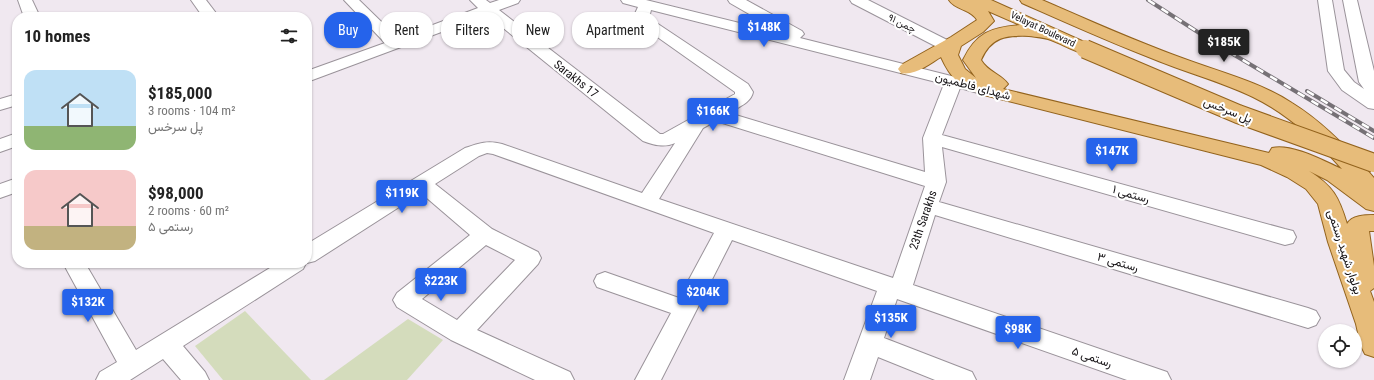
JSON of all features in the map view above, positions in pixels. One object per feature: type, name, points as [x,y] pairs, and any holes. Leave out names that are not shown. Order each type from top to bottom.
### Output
[{"type":"main road","points":[[907,69],[950,45],[986,21],[984,16],[976,9],[957,0]]},
{"type":"main road","name":"Velayat Boulevard","points":[[978,0],[1058,36],[1089,45]]},
{"type":"main road","name":"Velayat Boulevard","points":[[1002,0],[1089,45]]},
{"type":"main road","points":[[1028,0],[1175,62],[1244,86],[1285,107],[1311,128],[1350,164],[1374,193]]},
{"type":"main road","points":[[1058,36],[1037,31],[1023,30],[995,34],[983,42],[975,50],[972,60],[976,68],[987,78],[1008,88],[1274,151],[1307,161],[1335,175],[1374,203]]},
{"type":"main road","points":[[950,45],[949,55],[957,72],[966,80],[991,91]]},
{"type":"main road","name":"پل سرخس","points":[[1089,45],[1374,151]]},
{"type":"main road","name":"پل سرخس","points":[[1089,45],[1238,114],[1374,164]]},
{"type":"main road","name":"شهدای فاطمیون","points":[[991,91],[1049,107],[1267,160],[1296,172],[1314,184]]},
{"type":"main road","name":"بولوار شهید رستمی","points":[[1314,184],[1329,202],[1340,242],[1372,335]]},
{"type":"main road","points":[[1372,335],[1357,226],[1364,223],[1374,223]]},
{"type":"street","points":[[25,0],[30,12]]},
{"type":"street","points":[[198,0],[208,12]]},
{"type":"street","points":[[351,0],[380,29]]},
{"type":"street","points":[[433,27],[482,5],[513,0]]},
{"type":"street","name":"شهدای فاطمیون","points":[[628,0],[991,91]]},
{"type":"street","points":[[735,0],[798,35]]},
{"type":"street","name":"چمن ۹۱","points":[[857,0],[950,45]]},
{"type":"street","points":[[1374,91],[1368,82],[1351,4],[1325,1],[1336,71],[1348,86],[1374,104]]},
{"type":"street","points":[[646,4],[641,18],[644,21],[742,88],[744,92],[743,96],[697,124],[647,202]]},
{"type":"street","name":"Sarakhs 17","points":[[482,5],[650,137],[658,140],[666,140],[697,124]]},
{"type":"street","points":[[312,75],[384,48]]},
{"type":"street","name":"23th Sarakhs","points":[[857,380],[870,343],[895,288],[936,182],[932,138],[954,81]]},
{"type":"street","points":[[0,105],[12,101]]},
{"type":"street","points":[[713,114],[936,182]]},
{"type":"street","name":"رستمی ۱","points":[[932,138],[1285,237]]},
{"type":"street","points":[[0,146],[12,141]]},
{"type":"street","name":"رستمی ۵","points":[[312,252],[472,152],[485,147],[490,147],[1158,380]]},
{"type":"street","points":[[421,183],[484,235],[530,258],[459,333]]},
{"type":"street","points":[[0,191],[12,187]]},
{"type":"street","name":"رستمی ۳","points":[[928,206],[1308,318]]},
{"type":"street","points":[[648,380],[726,230]]},
{"type":"street","points":[[484,235],[405,300],[459,333],[561,380]]},
{"type":"street","points":[[77,268],[132,365]]},
{"type":"street","points":[[109,380],[167,345],[287,268]]},
{"type":"street","points":[[605,281],[685,309]]},
{"type":"street","points":[[870,343],[963,380]]},
{"type":"street","points":[[167,345],[196,380]]},
{"type":"green space","points":[[245,311],[311,380],[223,380],[195,346]]},
{"type":"green space","points":[[408,319],[443,340],[407,380],[324,380]]},
{"type":"railway","points":[[1148,0],[1221,47],[1374,138]]},
{"type":"railway","points":[[1307,91],[1374,131]]}]
